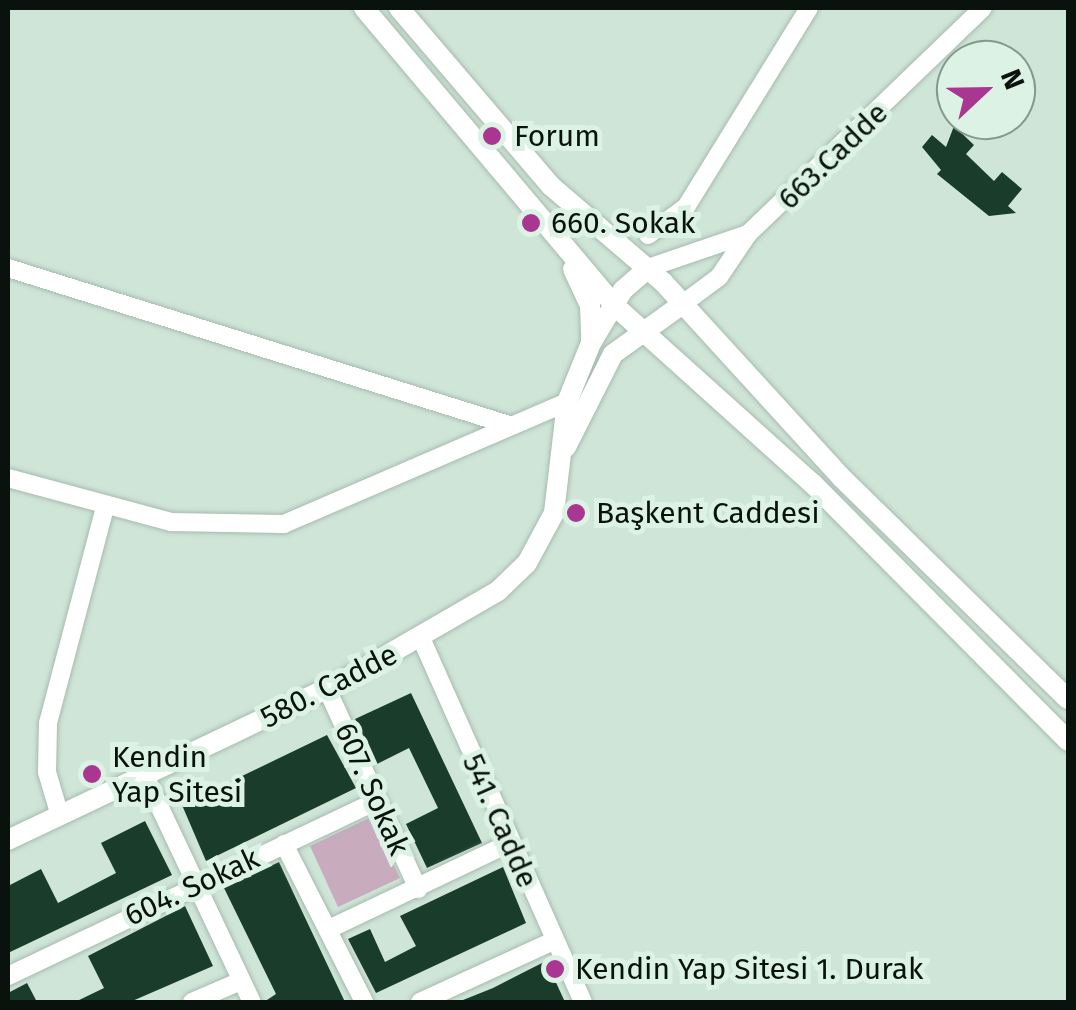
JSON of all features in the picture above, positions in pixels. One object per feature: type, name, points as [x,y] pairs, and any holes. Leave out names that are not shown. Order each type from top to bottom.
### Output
[{"type":"main road","points":[[364,8],[614,305],[813,484],[1068,742]]},
{"type":"main road","points":[[399,8],[551,186],[684,303],[842,478],[1068,699]]},
{"type":"main road","points":[[556,237],[590,305],[591,343]]},
{"type":"main road","points":[[566,448],[567,402],[591,343],[614,305],[648,268]]},
{"type":"main road","points":[[566,448],[582,424],[602,368],[684,303]]},
{"type":"main road","name":"580. Cadde","points":[[8,840],[327,689],[498,592],[527,563],[554,513],[566,448]]},
{"type":"street","points":[[648,236],[686,207],[809,8]]},
{"type":"street","name":"663.Cadde","points":[[684,303],[729,267],[748,234],[983,8]]},
{"type":"street","points":[[648,268],[748,234]]},
{"type":"street","points":[[8,268],[509,425]]},
{"type":"street","points":[[8,478],[105,508],[208,526],[284,524],[567,402]]},
{"type":"street","points":[[60,816],[47,772],[48,722],[105,508]]},
{"type":"street","name":"541. Cadde","points":[[421,638],[583,1002]]},
{"type":"street","name":"607. Sokak","points":[[327,689],[418,889]]},
{"type":"street","points":[[145,776],[252,1002]]},
{"type":"street","name":"604. Sokak","points":[[8,976],[378,800]]},
{"type":"street","points":[[284,844],[364,1002]]},
{"type":"street","points":[[329,929],[510,844]]},
{"type":"street","points":[[420,1002],[553,941]]},
{"type":"street","points":[[192,1002],[241,980]]},
{"type":"shaded area","points":[[371,817],[400,878],[338,907],[310,846]]},
{"type":"building","points":[[932,135],[946,147],[949,140],[969,140],[974,145],[966,154],[994,181],[1002,172],[1022,189],[1008,206],[1016,213],[989,216],[937,174],[941,170],[922,147]]},
{"type":"building","points":[[411,693],[482,843],[427,868],[406,824],[438,808],[409,748],[377,764],[355,719]]},
{"type":"building","points":[[327,735],[356,788],[206,861],[182,805]]},
{"type":"building","points":[[145,821],[172,875],[8,953],[8,886],[41,869],[58,903],[116,873],[101,843]]},
{"type":"building","points":[[279,862],[345,1002],[264,1002],[276,994],[224,888]]},
{"type":"building","points":[[503,867],[526,923],[376,993],[348,939],[370,929],[385,962],[416,946],[400,916]]},
{"type":"building","points":[[185,906],[213,966],[130,1002],[75,1002],[104,988],[88,956]]},
{"type":"building","points":[[546,961],[565,1002],[458,1002],[493,988]]},
{"type":"building","points":[[27,983],[37,1002],[8,1002],[8,993]]},
{"type":"place","name":"Forum","points":[[492,136]]},
{"type":"place","name":"660. Sokak","points":[[531,223]]},
{"type":"place","name":"Başkent Caddesi","points":[[576,513]]},
{"type":"place","name":"Kendin Yap Sitesi","points":[[92,774]]},
{"type":"place","name":"Kendin Yap Sitesi 1. Durak","points":[[555,969]]}]
